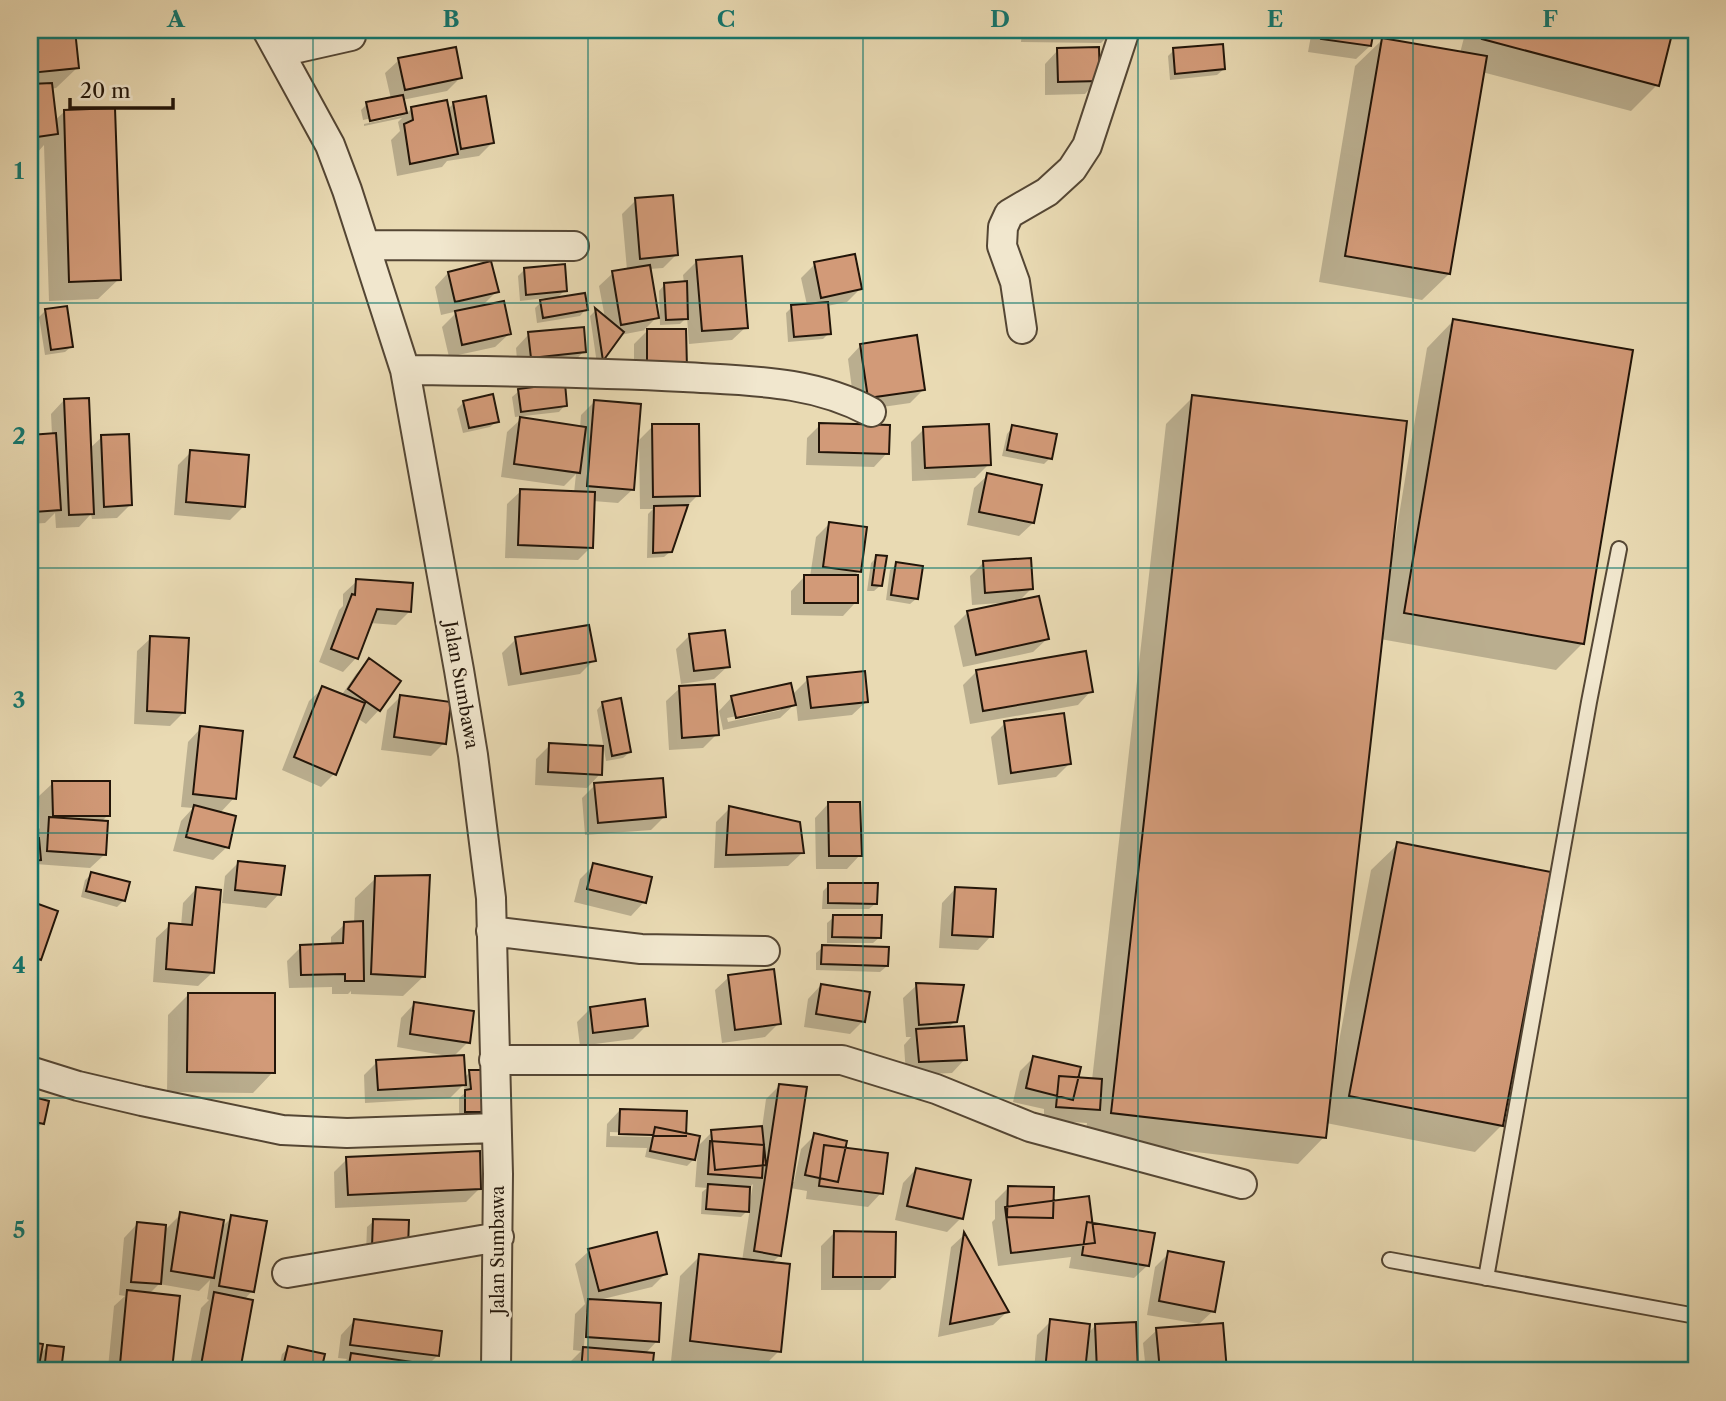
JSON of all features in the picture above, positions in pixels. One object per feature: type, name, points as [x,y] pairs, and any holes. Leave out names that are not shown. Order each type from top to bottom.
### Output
[{"type":"street","points":[[1022,329],[1015,282],[1002,246],[1003,227],[1009,215],[1047,192],[1072,169],[1087,146],[1125,30]]},
{"type":"street","points":[[273,41],[351,36]]},
{"type":"street","name":"Jalan Sumbawa","points":[[273,41],[330,145],[405,370],[473,755],[487,863],[491,931],[499,1237],[496,1371]]},
{"type":"street","points":[[365,245],[574,246]]},
{"type":"street","points":[[405,370],[609,373],[776,383],[824,391],[871,412]]},
{"type":"street","points":[[491,931],[641,949],[765,951]]},
{"type":"street","points":[[494,1060],[842,1060],[936,1089],[1030,1127],[1242,1184]]},
{"type":"street","points":[[30,1071],[129,1098],[282,1130],[347,1133],[496,1128]]},
{"type":"street","points":[[287,1273],[499,1237]]},
{"type":"lane","points":[[1486,1278],[1619,549]]},
{"type":"lane","points":[[1390,1261],[1696,1316]]},
{"type":"building","points":[[30,30],[75,30],[79,68],[30,73]]},
{"type":"building","points":[[282,30],[313,30],[314,31],[283,37]]},
{"type":"building","points":[[1322,30],[1374,30],[1371,46],[1321,39]]},
{"type":"building","points":[[1485,30],[1673,30],[1659,86],[1482,39]]},
{"type":"building","points":[[1382,38],[1487,56],[1450,274],[1345,256]]},
{"type":"building","points":[[1223,44],[1225,69],[1175,74],[1173,48]]},
{"type":"building","points":[[456,47],[462,78],[405,90],[398,58]]},
{"type":"building","points":[[1099,47],[1100,81],[1058,82],[1057,48]]},
{"type":"building","points":[[52,83],[58,134],[30,138],[30,84]]},
{"type":"building","points":[[403,95],[407,113],[370,121],[366,102]]},
{"type":"building","points":[[486,96],[494,143],[461,149],[453,102]]},
{"type":"building","points":[[447,100],[458,154],[410,164],[404,124],[413,120],[411,107]]},
{"type":"building","points":[[115,108],[121,280],[69,282],[64,110]]},
{"type":"building","points":[[673,195],[678,255],[640,259],[635,198]]},
{"type":"building","points":[[855,254],[862,289],[821,298],[814,262]]},
{"type":"building","points":[[742,256],[748,328],[702,331],[696,260]]},
{"type":"building","points":[[491,261],[499,292],[455,302],[448,272]]},
{"type":"building","points":[[565,264],[567,291],[526,295],[524,268]]},
{"type":"building","points":[[650,265],[659,318],[621,325],[612,271]]},
{"type":"building","points":[[687,281],[688,319],[666,320],[664,283]]},
{"type":"building","points":[[585,293],[588,310],[543,318],[540,300]]},
{"type":"building","points":[[504,301],[511,334],[462,345],[455,311]]},
{"type":"building","points":[[828,302],[831,334],[794,337],[791,305]]},
{"type":"building","points":[[67,306],[73,347],[51,350],[45,309]]},
{"type":"building","points":[[595,308],[624,332],[603,361]]},
{"type":"building","points":[[1453,319],[1633,350],[1584,644],[1404,613]]},
{"type":"building","points":[[584,327],[586,352],[531,358],[528,332]]},
{"type":"building","points":[[647,329],[686,329],[687,368],[647,368]]},
{"type":"building","points":[[917,335],[925,390],[868,398],[860,344]]},
{"type":"building","points":[[30,355],[35,355],[36,394],[30,394]]},
{"type":"building","points":[[565,383],[567,406],[521,412],[518,389]]},
{"type":"building","points":[[493,394],[499,422],[469,428],[463,401]]},
{"type":"building","points":[[1192,395],[1407,421],[1326,1138],[1111,1113]]},
{"type":"building","points":[[89,398],[94,514],[69,515],[64,399]]},
{"type":"building","points":[[594,400],[641,404],[634,490],[587,486]]},
{"type":"building","points":[[520,417],[586,427],[580,473],[514,464]]},
{"type":"building","points":[[819,423],[890,425],[889,454],[819,452]]},
{"type":"building","points":[[652,424],[699,424],[700,496],[653,497]]},
{"type":"building","points":[[989,424],[991,465],[925,468],[923,427]]},
{"type":"building","points":[[1012,425],[1057,434],[1052,459],[1007,450]]},
{"type":"building","points":[[56,433],[61,510],[34,512],[30,435]]},
{"type":"building","points":[[129,434],[132,505],[104,507],[101,435]]},
{"type":"building","points":[[190,450],[249,455],[245,507],[186,502]]},
{"type":"building","points":[[987,473],[1042,485],[1034,523],[979,512]]},
{"type":"building","points":[[520,489],[595,492],[593,548],[518,545]]},
{"type":"building","points":[[688,505],[672,552],[653,553],[654,506]]},
{"type":"building","points":[[829,522],[867,527],[861,572],[823,567]]},
{"type":"building","points":[[876,555],[887,556],[882,586],[872,585]]},
{"type":"building","points":[[1031,558],[1033,589],[985,593],[983,561]]},
{"type":"building","points":[[896,562],[923,566],[918,599],[891,595]]},
{"type":"building","points":[[804,575],[858,575],[858,603],[804,603]]},
{"type":"building","points":[[356,579],[413,583],[411,612],[377,609],[358,659],[331,649],[352,594],[355,595]]},
{"type":"building","points":[[1039,596],[1049,639],[976,655],[967,611]]},
{"type":"building","points":[[589,625],[596,661],[521,674],[515,637]]},
{"type":"building","points":[[725,630],[730,667],[694,671],[689,634]]},
{"type":"building","points":[[150,636],[189,638],[185,713],[147,711]]},
{"type":"building","points":[[1086,651],[1093,692],[983,711],[976,670]]},
{"type":"building","points":[[369,658],[401,681],[380,711],[348,689]]},
{"type":"building","points":[[865,671],[868,702],[811,708],[807,677]]},
{"type":"building","points":[[791,683],[796,705],[736,718],[731,696]]},
{"type":"building","points":[[715,684],[719,735],[682,738],[679,686]]},
{"type":"building","points":[[322,686],[365,703],[336,775],[294,757]]},
{"type":"building","points":[[400,695],[451,702],[446,744],[394,737]]},
{"type":"building","points":[[621,698],[631,752],[612,756],[602,702]]},
{"type":"building","points":[[1064,713],[1071,764],[1011,773],[1004,721]]},
{"type":"building","points":[[200,726],[243,731],[236,799],[193,794]]},
{"type":"building","points":[[549,743],[603,746],[602,775],[548,772]]},
{"type":"building","points":[[663,778],[666,817],[598,823],[594,783]]},
{"type":"building","points":[[52,781],[110,781],[110,816],[53,816]]},
{"type":"building","points":[[828,802],[860,802],[862,856],[829,856]]},
{"type":"building","points":[[194,805],[236,816],[229,848],[186,837]]},
{"type":"building","points":[[729,806],[800,822],[804,853],[726,855]]},
{"type":"building","points":[[49,817],[108,821],[106,855],[47,851]]},
{"type":"building","points":[[39,838],[41,860],[30,861],[30,839]]},
{"type":"building","points":[[1397,842],[1551,872],[1503,1126],[1349,1096]]},
{"type":"building","points":[[238,861],[285,866],[281,895],[235,890]]},
{"type":"building","points":[[593,863],[652,877],[646,903],[587,889]]},
{"type":"building","points":[[91,872],[130,882],[125,901],[86,891]]},
{"type":"building","points":[[430,875],[425,977],[371,974],[375,876]]},
{"type":"building","points":[[828,883],[878,883],[877,904],[828,903]]},
{"type":"building","points":[[196,887],[221,890],[214,973],[166,969],[169,923],[192,925]]},
{"type":"building","points":[[955,887],[996,889],[993,937],[952,935]]},
{"type":"building","points":[[30,901],[58,911],[41,960],[30,956]]},
{"type":"building","points":[[833,915],[882,915],[881,938],[832,937]]},
{"type":"building","points":[[363,921],[364,981],[345,981],[345,974],[301,975],[300,945],[343,943],[344,922]]},
{"type":"building","points":[[822,945],[889,947],[888,966],[821,964]]},
{"type":"building","points":[[774,969],[781,1024],[735,1030],[728,975]]},
{"type":"building","points":[[916,983],[964,985],[957,1022],[919,1025]]},
{"type":"building","points":[[821,984],[870,992],[865,1022],[816,1014]]},
{"type":"building","points":[[188,993],[275,993],[275,1073],[187,1072]]},
{"type":"building","points":[[645,999],[648,1026],[593,1033],[590,1007]]},
{"type":"building","points":[[414,1002],[474,1011],[470,1043],[410,1034]]},
{"type":"building","points":[[964,1026],[967,1060],[919,1062],[916,1029]]},
{"type":"building","points":[[464,1055],[466,1085],[378,1090],[376,1060]]},
{"type":"building","points":[[1033,1056],[1081,1067],[1073,1100],[1026,1088]]},
{"type":"building","points":[[469,1070],[486,1070],[486,1112],[465,1112],[465,1090],[471,1089]]},
{"type":"building","points":[[1059,1076],[1102,1079],[1100,1110],[1056,1107]]},
{"type":"building","points":[[779,1084],[807,1087],[781,1256],[754,1251]]},
{"type":"building","points":[[30,1096],[49,1101],[44,1124],[30,1121]]},
{"type":"building","points":[[620,1109],[687,1111],[686,1136],[619,1134]]},
{"type":"building","points":[[762,1126],[766,1165],[715,1170],[711,1130]]},
{"type":"building","points":[[655,1127],[700,1136],[695,1160],[650,1151]]},
{"type":"building","points":[[814,1133],[847,1141],[838,1182],[805,1175]]},
{"type":"building","points":[[710,1141],[764,1145],[762,1178],[708,1174]]},
{"type":"building","points":[[824,1145],[888,1153],[883,1194],[819,1186]]},
{"type":"building","points":[[480,1151],[481,1189],[348,1195],[346,1157]]},
{"type":"building","points":[[916,1168],[971,1180],[963,1219],[907,1206]]},
{"type":"building","points":[[708,1184],[750,1187],[749,1212],[706,1209]]},
{"type":"building","points":[[1008,1186],[1054,1187],[1053,1218],[1007,1217]]},
{"type":"building","points":[[1089,1196],[1095,1243],[1011,1253],[1005,1207]]},
{"type":"building","points":[[180,1212],[224,1220],[214,1278],[171,1271]]},
{"type":"building","points":[[231,1215],[267,1221],[254,1292],[219,1286]]},
{"type":"building","points":[[373,1219],[409,1220],[408,1248],[372,1247]]},
{"type":"building","points":[[137,1222],[166,1225],[161,1284],[131,1282]]},
{"type":"building","points":[[1087,1222],[1155,1233],[1149,1266],[1082,1255]]},
{"type":"building","points":[[834,1231],[896,1232],[895,1277],[833,1277]]},
{"type":"building","points":[[657,1232],[667,1274],[599,1291],[588,1249]]},
{"type":"building","points":[[964,1232],[1009,1312],[950,1324]]},
{"type":"building","points":[[1168,1251],[1224,1262],[1215,1312],[1159,1301]]},
{"type":"building","points":[[699,1254],[790,1264],[781,1352],[690,1341]]},
{"type":"building","points":[[127,1290],[180,1296],[172,1370],[120,1364]]},
{"type":"building","points":[[214,1292],[253,1300],[240,1371],[200,1371]]},
{"type":"building","points":[[588,1299],[661,1303],[659,1342],[586,1337]]},
{"type":"building","points":[[354,1319],[442,1331],[439,1356],[350,1345]]},
{"type":"building","points":[[1050,1319],[1090,1324],[1085,1371],[1045,1371]]},
{"type":"building","points":[[1136,1322],[1138,1371],[1097,1371],[1095,1324]]},
{"type":"building","points":[[1223,1323],[1227,1371],[1160,1371],[1156,1328]]},
{"type":"building","points":[[30,1342],[43,1344],[38,1371],[30,1371]]},
{"type":"building","points":[[47,1345],[64,1347],[61,1371],[44,1371]]},
{"type":"building","points":[[288,1346],[325,1354],[321,1371],[282,1371]]},
{"type":"building","points":[[583,1347],[654,1353],[652,1371],[581,1371]]},
{"type":"building","points":[[351,1353],[433,1365],[432,1371],[348,1371]]},
{"type":"building","points":[[71,1363],[115,1367],[115,1371],[71,1371]]}]
